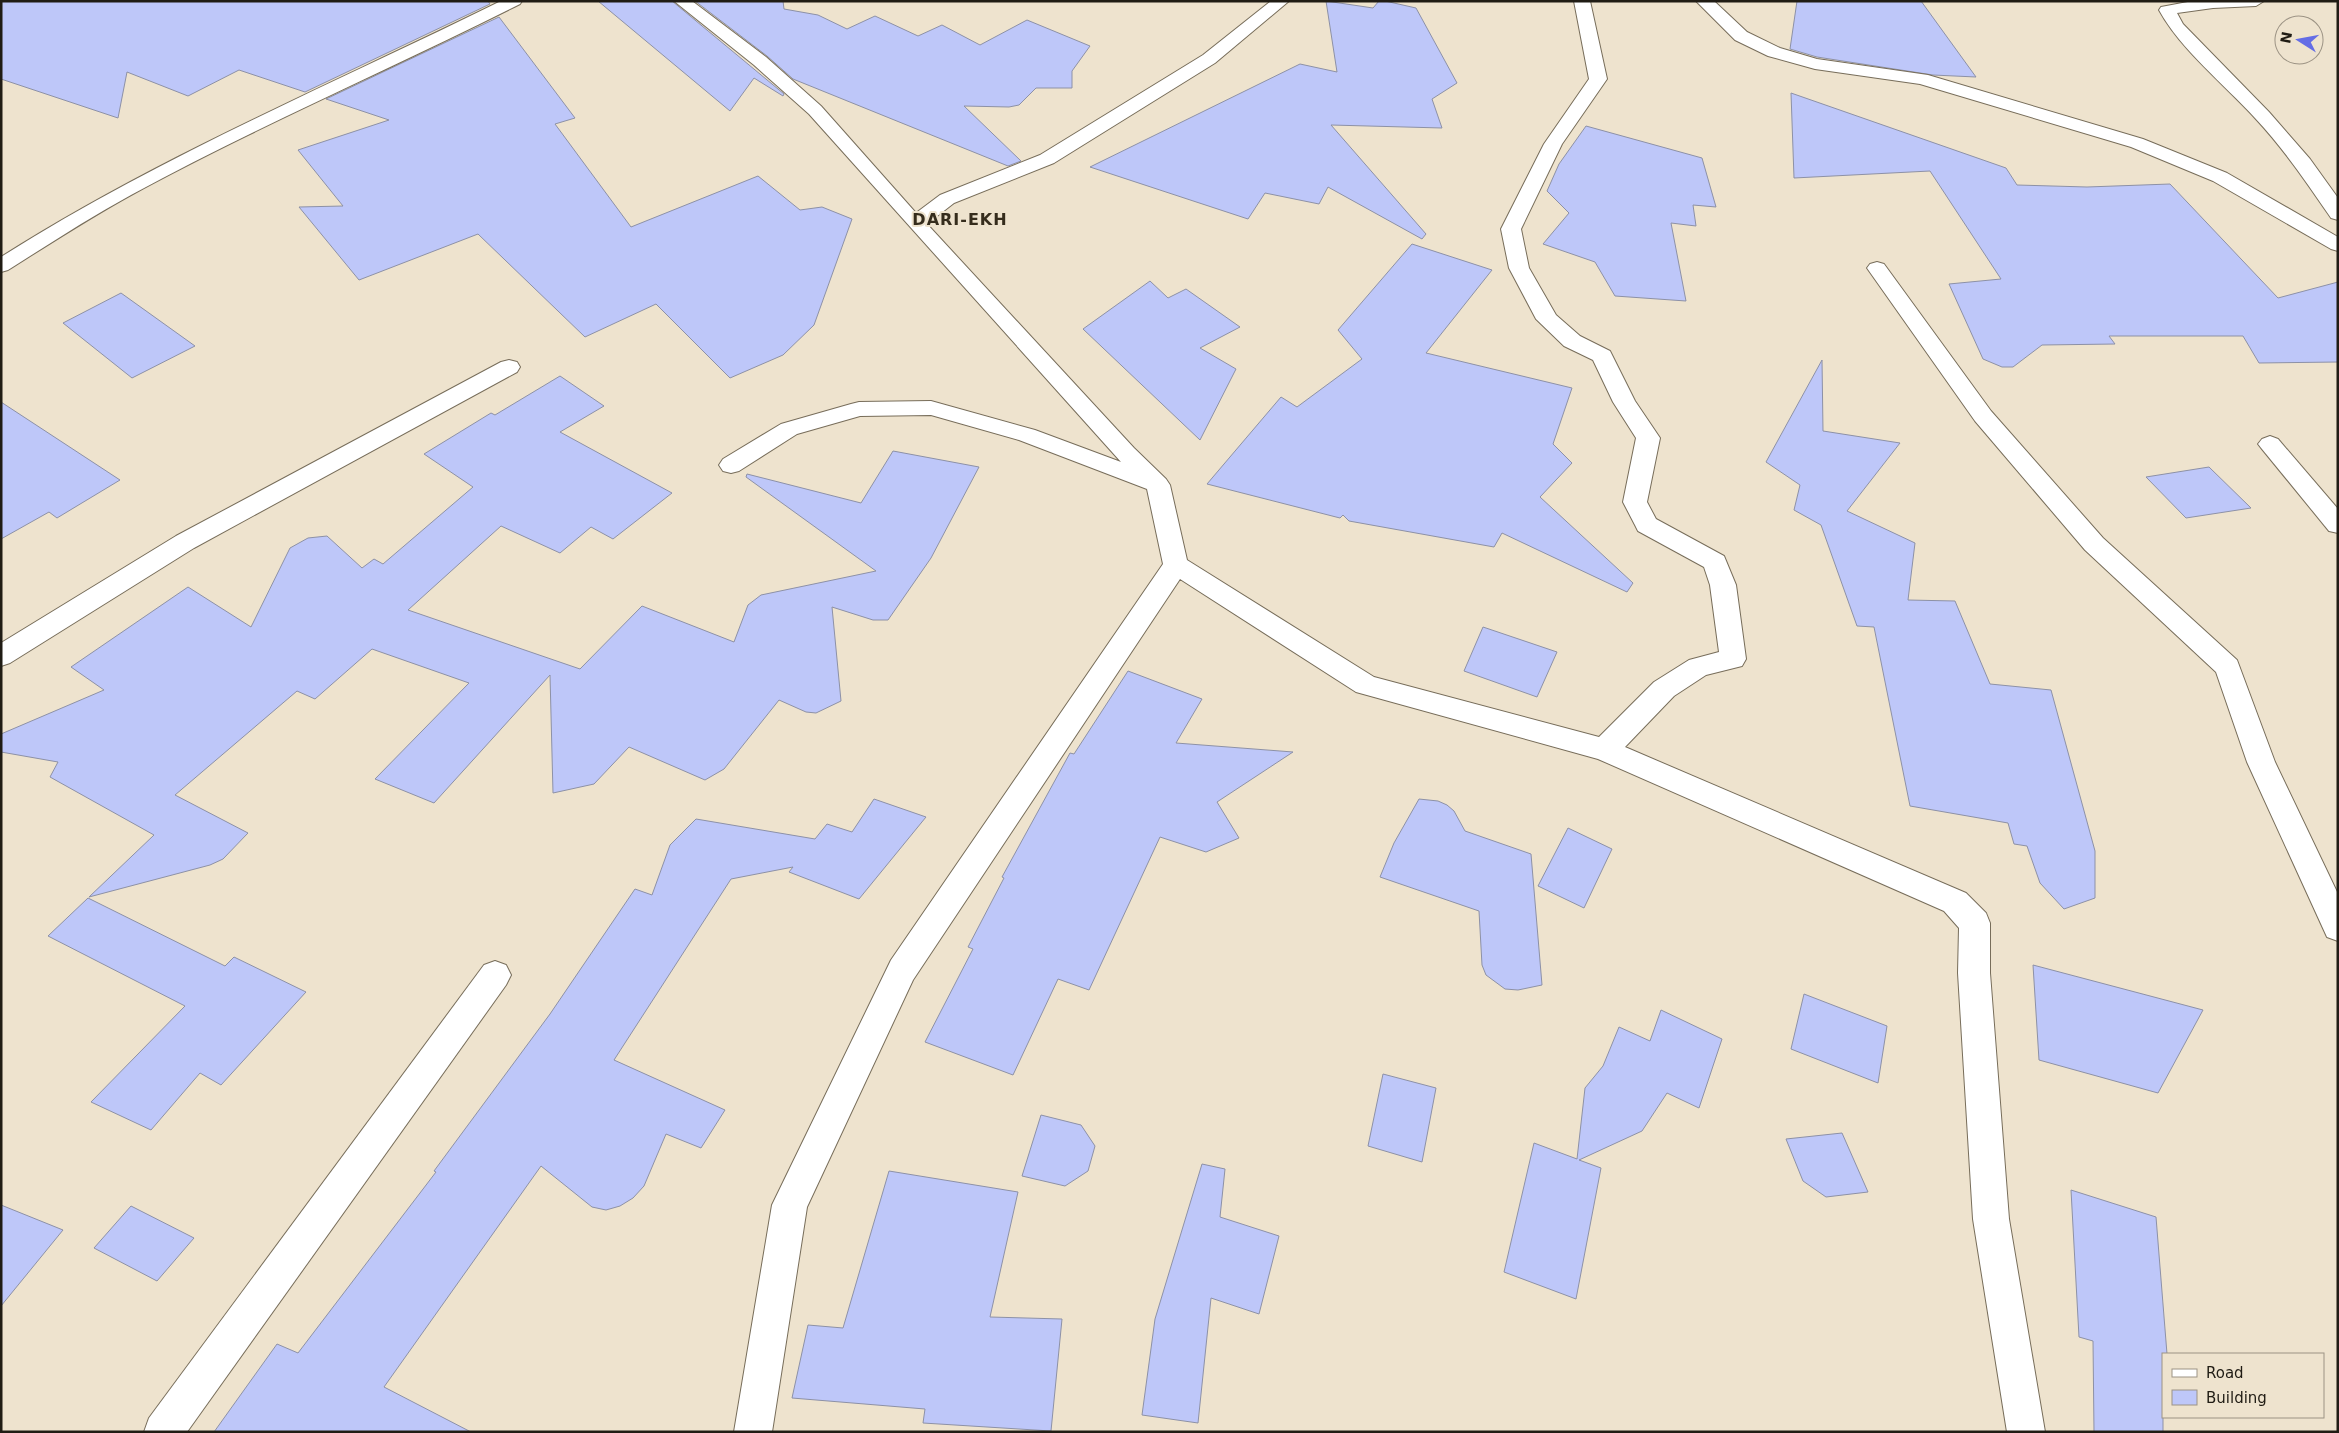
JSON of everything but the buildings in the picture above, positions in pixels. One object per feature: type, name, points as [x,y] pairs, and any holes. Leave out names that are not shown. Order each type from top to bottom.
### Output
[{"type":"street","points":[[1,266],[42,238],[152,176],[444,37],[514,1]]},
{"type":"street","points":[[682,1],[760,61],[814,110],[1126,454],[1158,485],[1176,565],[1366,685],[1604,750],[1955,902],[1975,923],[1974,972],[1991,1219],[2026,1432]]},
{"type":"street","points":[[915,223],[946,199],[1047,159],[1209,59],[1281,1]]},
{"type":"street","points":[[1582,1],[1598,79],[1554,144],[1512,229],[1519,268],[1547,319],[1572,340],[1602,356],[1624,402],[1648,438],[1634,502],[1647,525],[1715,562],[1723,585],[1734,659],[1698,667],[1664,690],[1604,750]]},
{"type":"street","points":[[1704,1],[1741,36],[1774,52],[1815,64],[1922,79],[2137,143],[2220,176],[2338,245]]},
{"type":"street","points":[[2256,1],[2212,3],[2167,10],[2176,26],[2276,131],[2322,187],[2338,214]]},
{"type":"street","points":[[1877,268],[1983,416],[2094,544],[2228,667],[2261,762],[2338,927]]},
{"type":"street","points":[[1,656],[185,542],[509,367]]},
{"type":"street","points":[[730,465],[789,429],[859,409],[930,408],[1027,436],[1158,485]]},
{"type":"street","points":[[2270,444],[2338,525]]},
{"type":"street","points":[[753,1432],[790,1205],[902,970],[1176,565]]},
{"type":"street","points":[[163,1432],[495,975]]},
{"type":"district","name":"DARI-EKH","points":[[960,219]]}]
